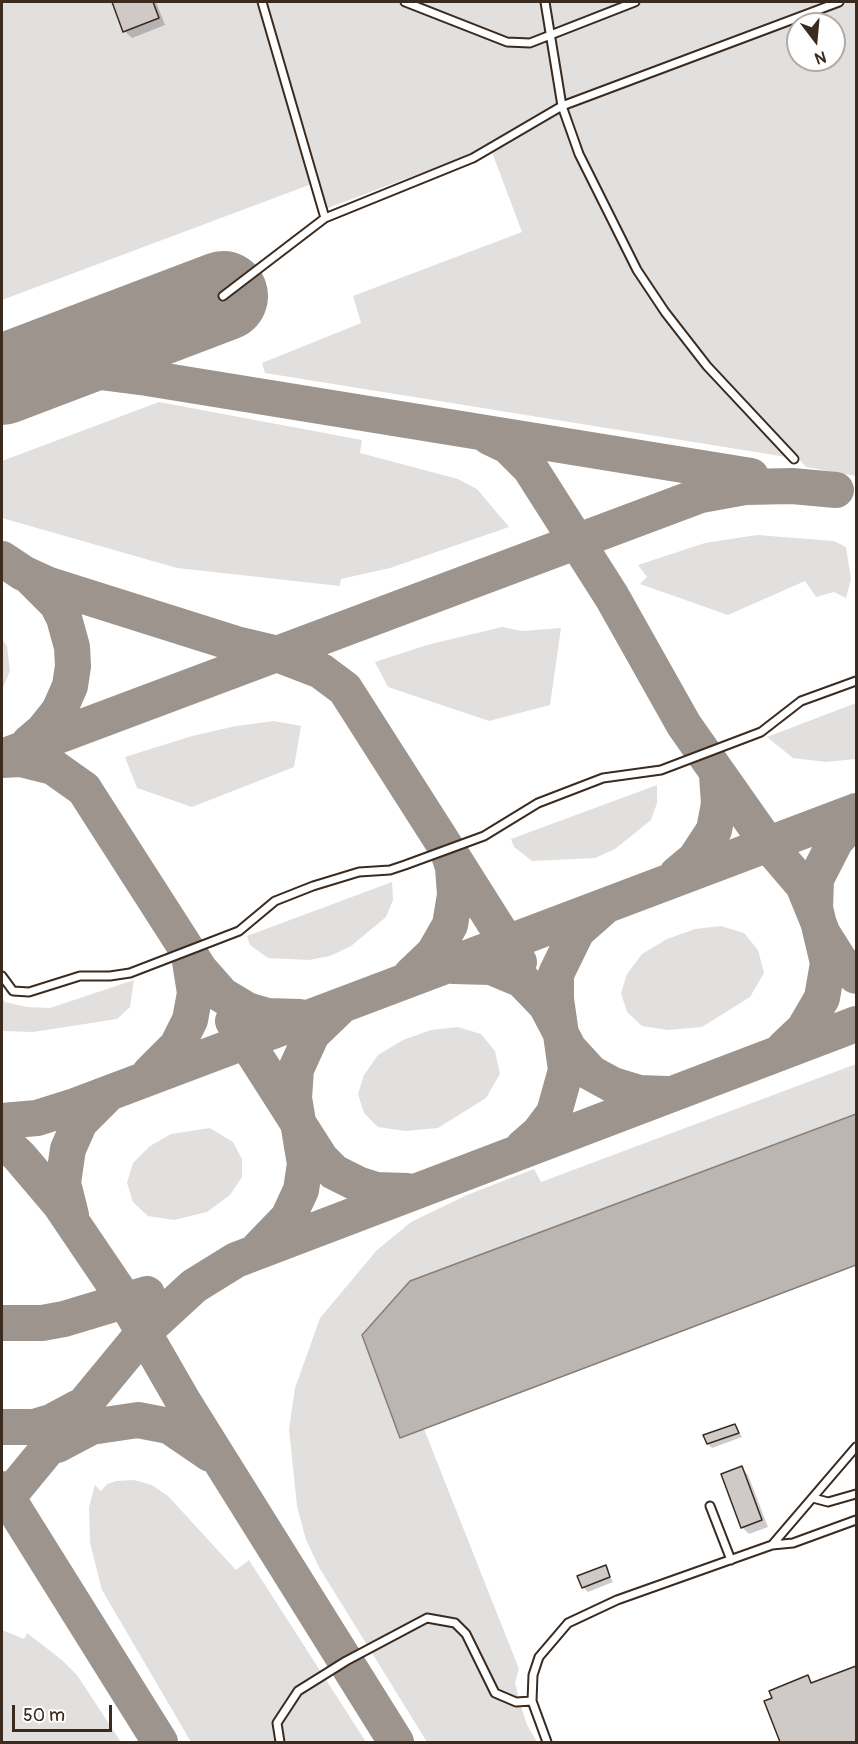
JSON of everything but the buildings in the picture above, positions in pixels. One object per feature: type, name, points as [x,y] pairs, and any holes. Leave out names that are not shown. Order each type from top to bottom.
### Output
[{"type":"lane","points":[[262,2],[325,218]]},
{"type":"lane","points":[[405,2],[507,42],[530,42],[550,36],[636,2]]},
{"type":"lane","points":[[545,2],[562,106],[579,154],[637,270],[665,312],[708,366],[794,459]]},
{"type":"lane","points":[[223,296],[325,218],[472,158],[562,106],[839,2]]},
{"type":"lane","points":[[2,976],[13,991],[29,992],[80,976],[130,973],[238,931],[275,901],[359,872],[390,870],[483,836],[538,803],[603,778],[661,770],[761,732],[801,701],[856,681]]},
{"type":"lane","points":[[772,1545],[856,1447]]},
{"type":"lane","points":[[813,1498],[828,1502],[856,1494]]},
{"type":"lane","points":[[710,1506],[731,1560]]},
{"type":"lane","points":[[548,1743],[532,1701],[531,1688],[539,1657],[568,1623],[618,1600],[772,1545],[793,1543],[856,1520]]},
{"type":"lane","points":[[280,1743],[277,1723],[298,1691],[346,1661],[427,1617],[455,1623],[466,1634],[495,1693],[516,1702],[532,1701]]},
{"type":"shaded area","points":[[2,2],[856,2],[856,476],[806,467],[799,459],[265,373],[262,363],[361,323],[353,296],[522,232],[490,147],[320,211],[313,183],[2,300]]},
{"type":"shaded area","points":[[159,402],[362,440],[360,453],[458,479],[477,489],[509,527],[390,568],[341,579],[340,586],[177,568],[2,518],[2,461]]},
{"type":"shaded area","points":[[757,535],[834,541],[846,547],[851,579],[846,598],[834,592],[816,597],[805,581],[728,615],[640,584],[647,577],[638,565],[705,543]]},
{"type":"shaded area","points":[[502,627],[522,631],[561,628],[550,705],[489,721],[388,687],[375,662],[427,645]]},
{"type":"shaded area","points":[[2,639],[7,646],[10,671],[2,690]]},
{"type":"shaded area","points":[[856,703],[856,759],[826,762],[793,758],[767,737]]},
{"type":"shaded area","points":[[274,721],[301,726],[294,767],[192,807],[137,788],[125,757],[192,736],[236,726]]},
{"type":"shaded area","points":[[657,785],[657,803],[651,820],[615,849],[595,858],[532,861],[514,847],[511,839]]},
{"type":"shaded area","points":[[392,882],[393,900],[386,917],[351,946],[330,956],[309,960],[268,958],[250,945],[247,936]]},
{"type":"shaded area","points":[[721,926],[744,933],[758,950],[764,973],[750,997],[702,1027],[668,1030],[642,1026],[627,1012],[621,993],[627,974],[642,954],[667,939],[695,929]]},
{"type":"shaded area","points":[[134,980],[130,1007],[117,1019],[33,1032],[2,1031],[2,998],[5,1002],[27,1007],[50,1008]]},
{"type":"shaded area","points":[[458,1027],[481,1034],[495,1051],[500,1074],[486,1098],[438,1128],[405,1131],[378,1127],[364,1113],[358,1094],[364,1075],[378,1055],[403,1040],[431,1030]]},
{"type":"shaded area","points":[[856,1064],[856,1113],[410,1281],[400,1438],[424,1429],[519,1669],[515,1683],[527,1725],[537,1742],[427,1742],[320,1569],[306,1540],[297,1506],[289,1429],[295,1388],[320,1318],[377,1250],[411,1222],[467,1195],[534,1169],[541,1182]]},
{"type":"shaded area","points":[[856,1114],[856,1265],[400,1438],[362,1335],[410,1281]]},
{"type":"shaded area","points":[[210,1128],[233,1142],[242,1159],[242,1177],[230,1195],[207,1212],[174,1220],[148,1216],[133,1202],[127,1183],[133,1163],[150,1146],[171,1134]]},
{"type":"shaded area","points":[[134,1480],[152,1485],[168,1496],[236,1570],[249,1560],[366,1742],[191,1742],[102,1590],[90,1543],[89,1507],[95,1485],[101,1491],[107,1484],[116,1481]]},
{"type":"shaded area","points":[[2,1630],[24,1639],[27,1633],[62,1660],[77,1675],[121,1742],[2,1742]]},
{"type":"taxiway","points":[[2,383],[70,372],[100,372],[751,476]]},
{"type":"taxiway","points":[[489,437],[508,446],[530,468],[612,597],[684,725],[767,843],[803,885],[821,929]]},
{"type":"taxiway","points":[[2,757],[701,495],[745,487],[792,486],[836,490]]},
{"type":"taxiway","points":[[2,559],[23,573],[49,585],[236,644],[274,653],[321,671],[345,689],[447,849],[453,867],[455,895],[450,925],[434,953],[411,975]]},
{"type":"taxiway","points":[[29,743],[43,731],[59,711],[70,686],[73,666],[72,647],[64,618],[57,604],[31,578]]},
{"type":"taxiway","points":[[2,760],[21,759],[53,767],[84,789],[200,970],[222,995],[247,1010],[267,1016],[300,1017]]},
{"type":"taxiway","points":[[677,874],[695,859],[714,830],[719,804],[717,775]]},
{"type":"taxiway","points":[[2,1121],[37,1118],[72,1107],[856,811]]},
{"type":"taxiway","points":[[784,1048],[804,1029],[822,998],[828,963],[815,908],[816,879],[836,840],[856,819]]},
{"type":"taxiway","points":[[454,859],[519,962]]},
{"type":"taxiway","points":[[523,1147],[539,1133],[554,1113],[566,1070],[556,999],[556,974],[577,931],[602,909]]},
{"type":"taxiway","points":[[823,934],[840,961],[856,976]]},
{"type":"taxiway","points":[[150,1073],[177,1046],[190,1020],[195,993],[189,955]]},
{"type":"taxiway","points":[[453,966],[491,967],[522,980],[546,1005],[569,1049],[591,1073],[613,1085],[639,1093],[667,1094]]},
{"type":"taxiway","points":[[259,1248],[288,1218],[301,1190],[305,1164],[294,1098],[296,1069],[312,1034],[339,1008]]},
{"type":"taxiway","points":[[233,1021],[321,1159],[334,1172],[376,1190],[407,1191]]},
{"type":"taxiway","points":[[2,1504],[144,1332],[194,1286],[236,1260],[856,1024]]},
{"type":"taxiway","points":[[71,1215],[63,1183],[68,1149],[80,1122],[106,1096]]},
{"type":"taxiway","points":[[2,1140],[19,1156],[59,1203],[126,1302],[183,1401],[396,1742]]},
{"type":"taxiway","points":[[2,1323],[42,1323],[64,1319],[147,1294]]},
{"type":"taxiway","points":[[2,1427],[34,1427],[51,1422],[77,1408]]},
{"type":"taxiway","points":[[57,1445],[91,1427],[138,1420],[169,1426],[210,1454]]},
{"type":"taxiway","points":[[2,1489],[160,1742]]},
{"type":"runway","points":[[2,380],[223,296]]}]
